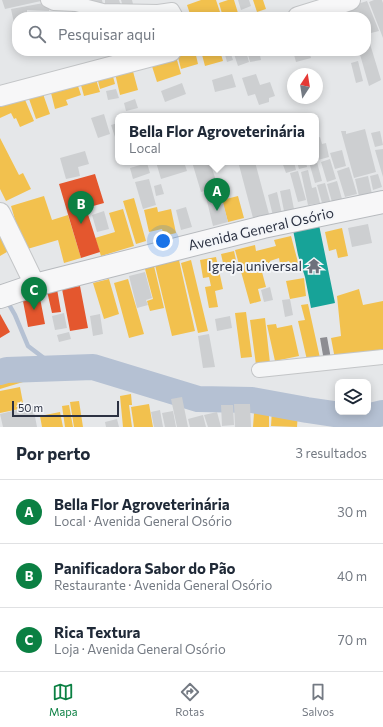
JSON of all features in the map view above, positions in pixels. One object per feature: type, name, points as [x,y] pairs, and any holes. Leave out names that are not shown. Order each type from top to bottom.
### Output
[{"type":"highway","name":"Avenida General Osório","points":[[7,295],[35,285],[263,227],[383,202]]},
{"type":"street","points":[[48,0],[54,3],[76,4],[103,11],[158,12],[172,10],[173,12]]},
{"type":"street","points":[[314,12],[350,0]]},
{"type":"street","points":[[0,96],[152,56]]},
{"type":"street","points":[[0,213],[35,285]]},
{"type":"street","points":[[259,370],[383,357]]},
{"type":"building: Moradias","points":[[201,0],[216,0],[220,12],[189,12],[187,5]]},
{"type":"building: Moradias","points":[[234,0],[238,12],[222,12],[219,3]]},
{"type":"building: Moradias","points":[[253,0],[263,0],[266,9],[257,12]]},
{"type":"building: Moradias","points":[[164,56],[176,56],[181,74],[157,82],[150,60]]},
{"type":"building: Moradias","points":[[178,56],[196,56],[198,64],[181,69]]},
{"type":"building: Moradias","points":[[202,56],[222,56],[223,61],[205,66]]},
{"type":"building: Moradias","points":[[131,64],[138,90],[120,95],[114,69]]},
{"type":"building: Moradias","points":[[111,69],[115,84],[100,89],[96,73]]},
{"type":"building: Moradias","points":[[94,73],[100,92],[84,96],[79,78]]},
{"type":"building: Moradias","points":[[75,77],[81,95],[66,100],[68,105],[55,109],[49,85]]},
{"type":"building: Moradias","points":[[42,91],[50,114],[36,119],[28,96]]},
{"type":"building: Moradias","points":[[23,95],[34,121],[20,127],[16,118],[14,119],[11,113],[0,118],[0,105]]},
{"type":"building: Moradias","points":[[0,138],[19,175],[23,173],[31,189],[6,201],[0,189]]},
{"type":"building: Moradias","points":[[44,196],[52,220],[68,215],[81,258],[64,263],[58,240],[24,250],[11,206]]},
{"type":"building: Moradias","points":[[238,196],[244,218],[228,222],[222,200]]},
{"type":"building: Moradias","points":[[134,198],[146,241],[136,244],[123,201]]},
{"type":"building: Moradias","points":[[157,207],[158,212],[171,209],[176,233],[164,236],[162,229],[149,232],[144,210]]},
{"type":"building: Moradias","points":[[123,209],[134,246],[101,256],[95,238],[115,232],[109,213]]},
{"type":"building: Moradias","points":[[342,228],[348,256],[338,258],[336,249],[329,251],[325,232]]},
{"type":"building: Moradias","points":[[0,229],[12,249],[0,256]]},
{"type":"building: Moradias","points":[[291,236],[299,266],[291,268],[289,261],[280,264],[279,258],[270,261],[272,270],[262,272],[266,287],[258,289],[261,301],[250,304],[235,250],[255,245],[256,251],[276,246],[274,240]]},
{"type":"building: Moradias","points":[[234,251],[238,269],[225,272],[221,254]]},
{"type":"building: Moradias","points":[[216,257],[223,289],[215,291],[218,307],[209,308],[205,287],[211,286],[209,277],[203,278],[200,260]]},
{"type":"building: Moradias","points":[[179,260],[195,331],[172,336],[155,265]]},
{"type":"building: Moradias","points":[[191,260],[208,331],[198,333],[181,263]]},
{"type":"building: Moradias","points":[[154,266],[164,308],[150,311],[147,301],[153,299],[145,269]]},
{"type":"building: Moradias","points":[[304,278],[306,296],[290,299],[286,281]]},
{"type":"building: Moradias","points":[[109,279],[119,314],[104,319],[93,283]]},
{"type":"building: Moradias","points":[[128,279],[144,334],[129,338],[114,283]]},
{"type":"building: Moradias","points":[[359,289],[363,305],[383,301],[383,349],[335,359],[331,338],[341,336],[337,296]]},
{"type":"building: Moradias","points":[[308,304],[320,358],[307,360],[298,321],[305,320],[301,305]]},
{"type":"building: Moradias","points":[[246,312],[252,357],[241,358],[235,313]]},
{"type":"building: Moradias","points":[[265,318],[270,363],[256,365],[250,320]]},
{"type":"building: Moradias","points":[[276,324],[277,328],[292,325],[299,356],[275,361],[267,325]]},
{"type":"building: Moradias","points":[[20,372],[23,382],[0,389],[0,378]]},
{"type":"building: Moradias","points":[[20,387],[24,408],[0,413],[0,391]]},
{"type":"building: Moradias","points":[[131,394],[132,405],[129,405],[132,427],[123,427],[120,396]]},
{"type":"building: Moradias","points":[[79,401],[83,427],[74,427],[70,402]]},
{"type":"building: Moradias","points":[[149,404],[153,427],[134,427],[131,407]]},
{"type":"building: Moradias","points":[[69,405],[73,427],[65,427],[62,406]]},
{"type":"building: Moradias","points":[[272,410],[298,412],[297,427],[271,426]]},
{"type":"building: Moradias","points":[[60,412],[63,427],[42,427],[40,416]]},
{"type":"building: Moradias","points":[[254,413],[269,413],[269,427],[253,427]]},
{"type":"building: Comércio","points":[[95,174],[104,203],[86,208],[100,252],[81,258],[59,184]]},
{"type":"building: Comércio","points":[[80,286],[88,328],[70,331],[62,289]]},
{"type":"building: Comércio","points":[[57,289],[61,312],[52,313],[47,291]]},
{"type":"building: Comércio","points":[[39,293],[45,324],[28,327],[22,296]]},
{"type":"building: Comércio","points":[[0,314],[10,332],[0,338]]},
{"type":"building: Público","name":"Igreja universal","points":[[319,225],[335,303],[311,308],[293,230]]},
{"type":"building: Indústria","points":[[327,337],[331,359],[324,361],[320,338]]},
{"type":"building: Outros","points":[[2,0],[40,0],[41,1],[5,9]]},
{"type":"building: Outros","points":[[85,0],[102,0],[103,5]]},
{"type":"building: Outros","points":[[105,0],[119,0],[121,6],[105,4]]},
{"type":"building: Outros","points":[[121,0],[132,0],[133,4],[123,7]]},
{"type":"building: Outros","points":[[238,0],[249,0],[251,6],[241,10]]},
{"type":"building: Outros","points":[[374,0],[382,0],[383,3],[383,38],[369,2]]},
{"type":"building: Outros","points":[[367,1],[379,31],[371,33],[371,12],[349,12],[348,7]]},
{"type":"building: Outros","points":[[49,2],[49,11],[27,10],[27,12],[12,12],[12,14],[11,9]]},
{"type":"building: Outros","points":[[346,4],[348,12],[338,12],[336,6]]},
{"type":"building: Outros","points":[[371,47],[381,80],[369,86],[360,56],[371,56]]},
{"type":"building: Outros","points":[[225,56],[232,56],[233,60],[227,62]]},
{"type":"building: Outros","points":[[235,56],[247,56],[249,62],[238,66]]},
{"type":"building: Outros","points":[[248,56],[260,56],[261,60],[250,62]]},
{"type":"building: Outros","points":[[294,56],[310,56],[311,58],[296,62]]},
{"type":"building: Outros","points":[[358,61],[363,81],[356,83],[351,63]]},
{"type":"building: Outros","points":[[232,74],[236,87],[215,92],[212,80]]},
{"type":"building: Outros","points":[[256,74],[260,85],[270,82],[275,96],[269,98],[269,102],[259,105],[255,94],[248,96],[242,78]]},
{"type":"building: Outros","points":[[182,83],[186,94],[165,102],[161,91]]},
{"type":"building: Outros","points":[[116,89],[119,98],[108,100],[106,91]]},
{"type":"building: Outros","points":[[135,99],[138,108],[126,111],[124,103]]},
{"type":"building: Outros","points":[[104,114],[110,134],[98,138],[91,118]]},
{"type":"building: Outros","points":[[115,124],[115,137],[111,125]]},
{"type":"building: Outros","points":[[365,129],[376,172],[354,178],[341,131],[346,131],[346,134]]},
{"type":"building: Outros","points":[[380,131],[383,145],[375,147],[371,133]]},
{"type":"building: Outros","points":[[319,137],[322,144],[326,143],[329,157],[319,160]]},
{"type":"building: Outros","points":[[383,149],[383,177],[375,150]]},
{"type":"building: Outros","points":[[342,150],[346,166],[335,169],[330,153]]},
{"type":"building: Outros","points":[[85,151],[89,164],[78,167],[80,176],[66,179],[60,158]]},
{"type":"building: Outros","points":[[330,159],[336,179],[327,182],[321,162]]},
{"type":"building: Outros","points":[[140,165],[148,165],[150,173],[133,179],[130,168]]},
{"type":"building: Outros","points":[[157,165],[185,165],[187,171],[161,179]]},
{"type":"building: Outros","points":[[193,165],[211,165],[218,187],[201,192]]},
{"type":"building: Outros","points":[[239,165],[256,165],[269,214],[253,218]]},
{"type":"building: Outros","points":[[283,165],[295,165],[296,170],[286,173]]},
{"type":"building: Outros","points":[[298,165],[307,165],[307,167],[299,169]]},
{"type":"building: Outros","points":[[310,165],[318,165],[322,181],[315,183]]},
{"type":"building: Outros","points":[[349,167],[357,194],[345,197],[337,171]]},
{"type":"building: Outros","points":[[308,170],[312,188],[316,187],[320,203],[308,205],[301,172]]},
{"type":"building: Outros","points":[[298,171],[306,200],[298,202],[290,173]]},
{"type":"building: Outros","points":[[378,174],[382,187],[373,190],[370,176]]},
{"type":"building: Outros","points":[[368,176],[372,194],[359,196],[355,179]]},
{"type":"building: Outros","points":[[149,179],[156,205],[143,209],[135,182]]},
{"type":"building: Outros","points":[[337,181],[342,199],[332,202],[327,184]]},
{"type":"building: Outros","points":[[325,183],[330,201],[322,203],[317,185]]},
{"type":"building: Outros","points":[[161,184],[164,194],[156,196],[154,186]]},
{"type":"building: Outros","points":[[290,189],[294,209],[284,211],[280,191]]},
{"type":"building: Outros","points":[[220,190],[228,222],[213,226],[205,193]]},
{"type":"building: Outros","points":[[277,192],[282,214],[273,216],[268,195]]},
{"type":"building: Outros","points":[[186,207],[192,227],[181,230],[176,210]]},
{"type":"building: Outros","points":[[104,211],[109,229],[97,232],[92,215]]},
{"type":"building: Outros","points":[[368,224],[372,243],[352,247],[348,228]]},
{"type":"building: Outros","points":[[145,272],[152,298],[146,300],[148,305],[137,308],[129,276]]},
{"type":"building: Outros","points":[[270,287],[273,300],[264,302],[261,290]]},
{"type":"building: Outros","points":[[290,299],[293,315],[285,317],[282,300]]},
{"type":"building: Outros","points":[[64,313],[67,328],[55,330],[52,316]]},
{"type":"building: Outros","points":[[100,314],[103,334],[93,336],[90,316]]},
{"type":"building: Outros","points":[[230,316],[232,328],[217,331],[215,319]]},
{"type":"building: Outros","points":[[69,332],[71,339],[59,342],[57,335]]},
{"type":"building: Outros","points":[[209,334],[215,367],[203,368],[198,336]]},
{"type":"building: Outros","points":[[182,397],[188,427],[177,427],[171,399]]},
{"type":"building: Outros","points":[[234,404],[250,404],[251,427],[235,427]]},
{"type":"building: Outros","points":[[221,405],[233,405],[234,425],[222,426]]},
{"type":"building: Outros","points":[[33,406],[37,427],[3,427],[0,414]]},
{"type":"building: Outros","points":[[160,410],[163,427],[154,427],[151,412]]},
{"type":"building: Outros","points":[[173,411],[176,427],[165,427],[162,413]]},
{"type":"building: Outros","points":[[217,412],[221,427],[208,427],[204,415]]},
{"type":"building: Outros","points":[[203,415],[206,427],[190,427],[188,419]]},
{"type":"building: Outros","points":[[117,419],[119,427],[106,427],[105,422]]},
{"type":"waterway","points":[[7,301],[15,315],[28,346],[57,368]]},
{"type":"waterway","points":[[0,372],[7,370],[93,367],[198,399],[252,400],[362,418],[383,413]]},
{"type":"place","name":"Bella Flor Agroveterinária","points":[[217,211]]},
{"type":"place","name":"Panificadora Sabor do Pão","points":[[81,224]]},
{"type":"place","name":"Igreja universal","points":[[314,266]]},
{"type":"place","name":"Rica Textura","points":[[34,310]]}]
